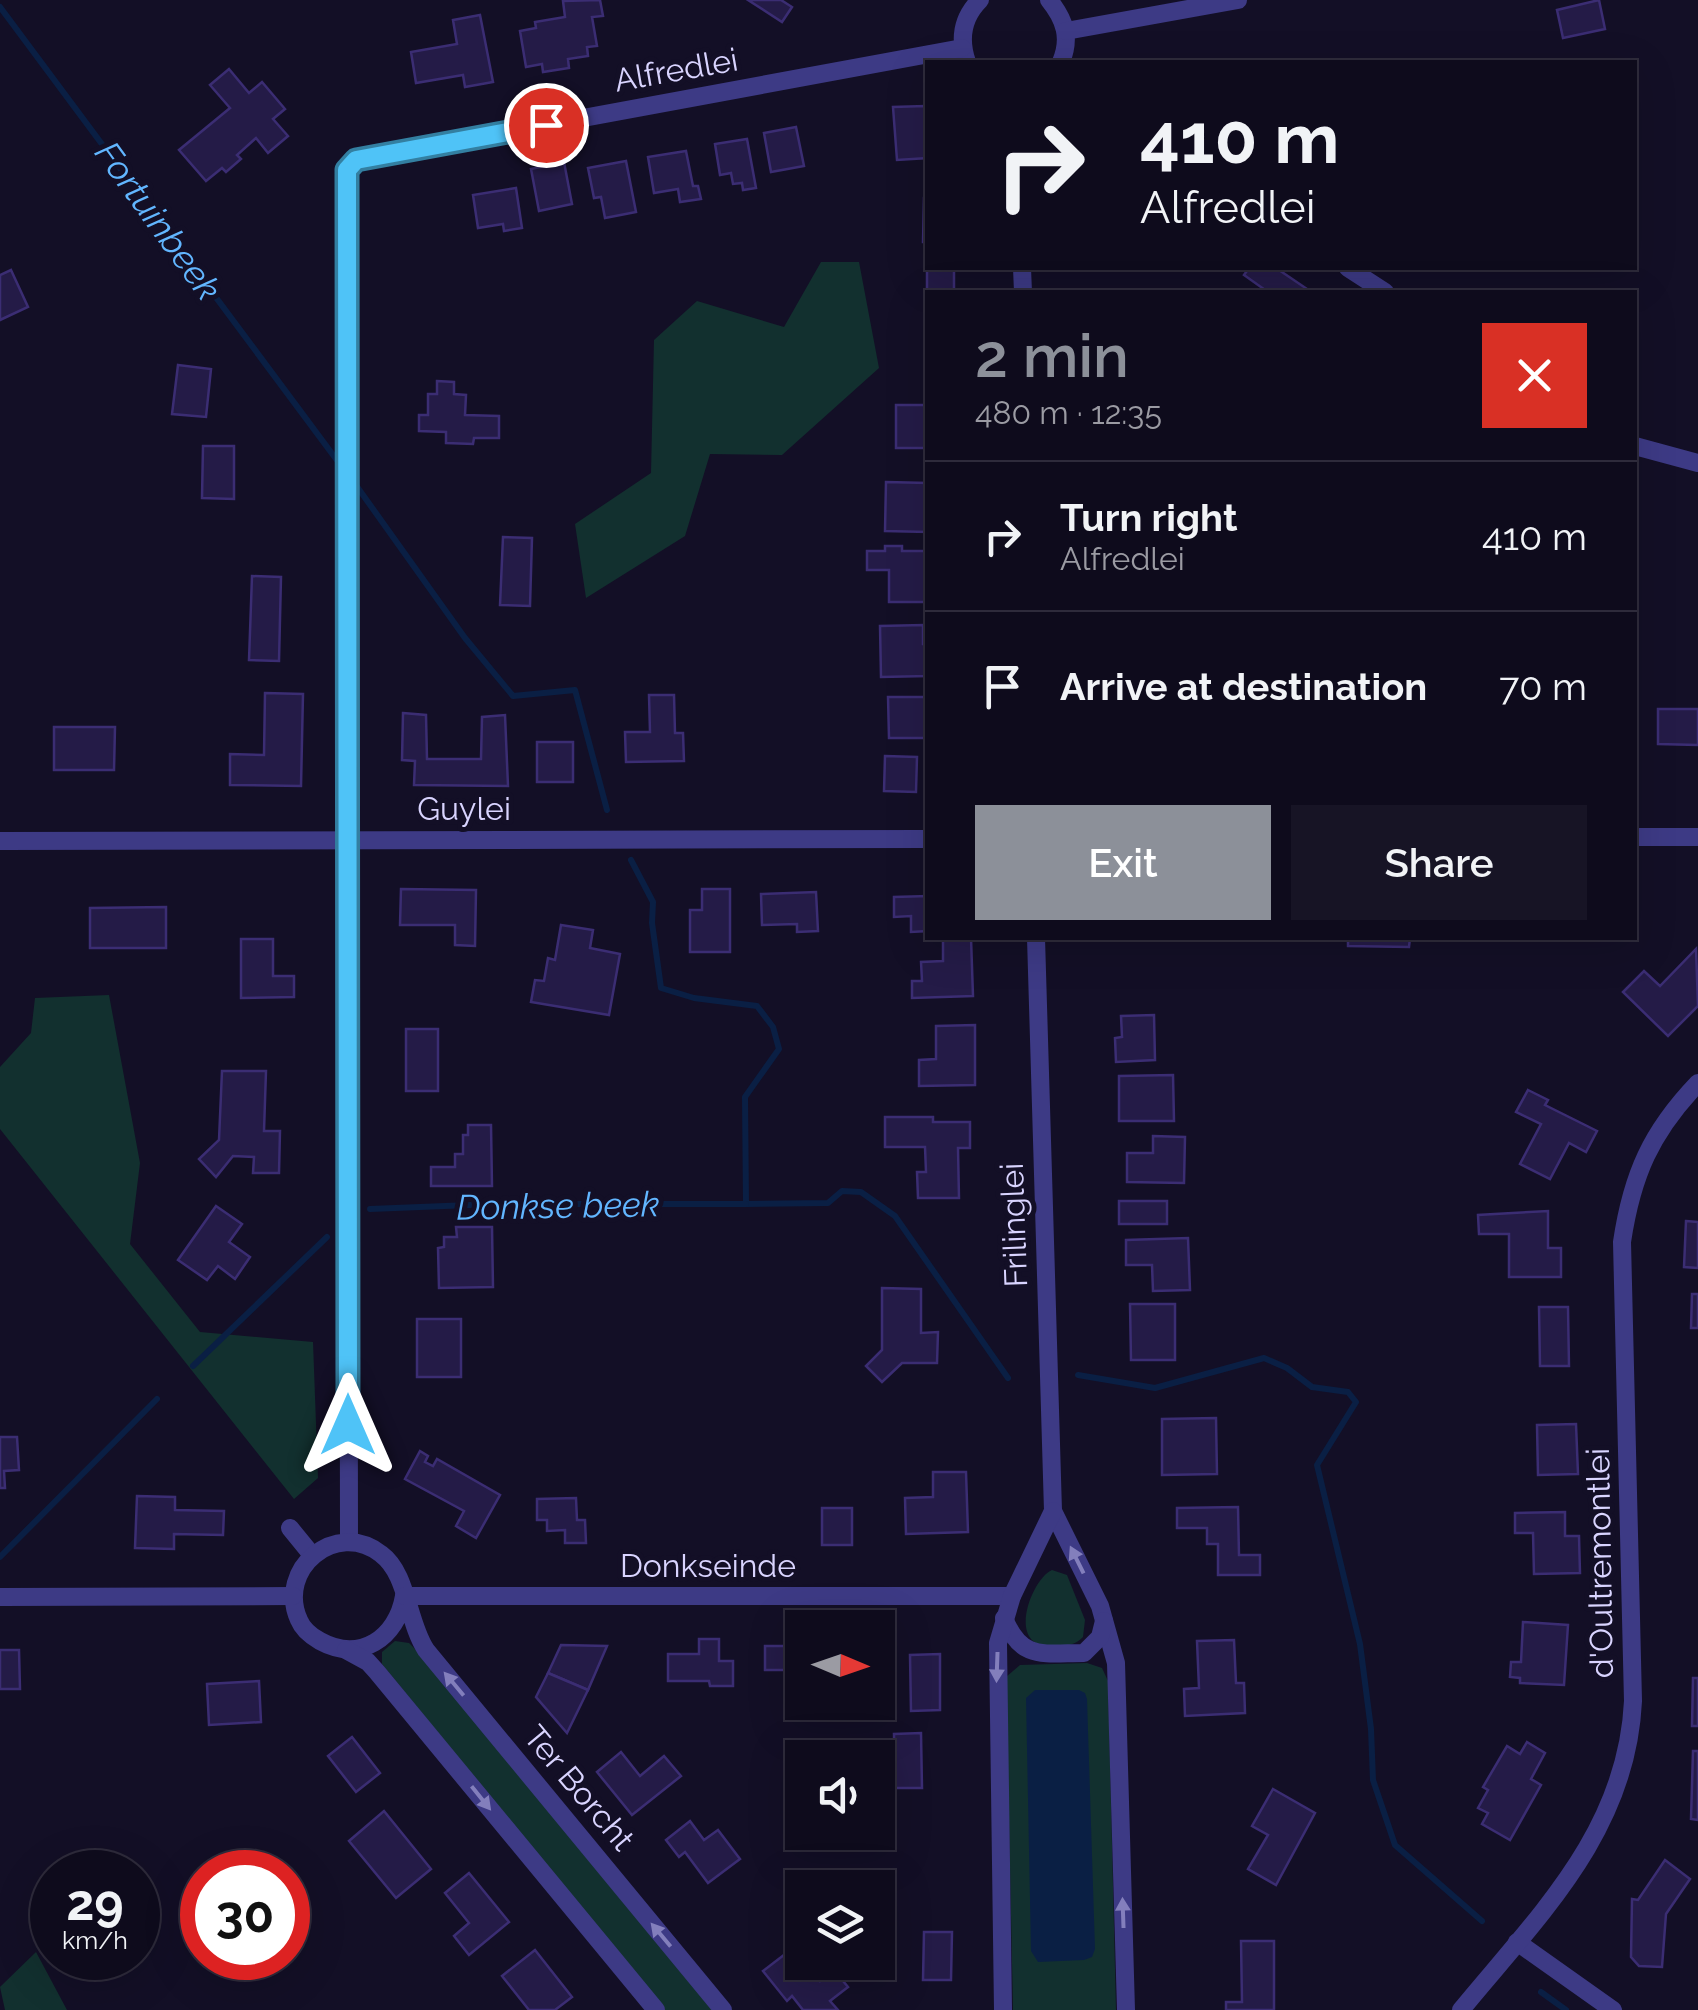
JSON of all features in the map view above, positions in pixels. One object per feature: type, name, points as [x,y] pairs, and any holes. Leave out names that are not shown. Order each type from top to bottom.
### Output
[{"type":"street","points":[[1049,0],[1066,31],[1062,60]]},
{"type":"street","points":[[1066,31],[1238,0]]},
{"type":"street","points":[[965,56],[963,27],[971,2]]},
{"type":"street","name":"Alfredlei","points":[[347,840],[347,170],[356,160],[925,63]]},
{"type":"street","points":[[1351,270],[1382,290]]},
{"type":"street","points":[[1637,447],[1698,462]]},
{"type":"street","points":[[1637,837],[1698,837]]},
{"type":"street","name":"Guylei","points":[[0,841],[925,839]]},
{"type":"street","points":[[347,840],[349,1542]]},
{"type":"street","name":"Frilinglei","points":[[1036,940],[1052,1510],[1100,1606],[1116,1663],[1126,2010]]},
{"type":"street","name":"d'Oultremontlei","points":[[1462,2010],[1593,1842],[1617,1790],[1629,1746],[1633,1701],[1632,1603],[1622,1242],[1636,1174],[1673,1109],[1698,1083]]},
{"type":"street","name":"Frilinglei","points":[[1003,2010],[996,1673],[1004,1617],[1052,1510]]},
{"type":"street","points":[[290,1528],[312,1554]]},
{"type":"street","points":[[346,1650],[367,1648],[380,1640],[397,1621],[404,1596],[390,1562],[371,1548],[349,1542],[335,1543],[312,1554],[302,1566],[293,1596],[302,1627],[316,1639],[368,1662],[656,2010]]},
{"type":"street","points":[[0,1597],[293,1596]]},
{"type":"street","name":"Donkseinde","points":[[404,1596],[1012,1596]]},
{"type":"street","name":"Ter Borcht","points":[[404,1596],[415,1634],[426,1650],[724,2010]]},
{"type":"street","points":[[1004,1617],[1020,1646],[1036,1653],[1084,1653],[1100,1637],[1104,1621]]},
{"type":"street","points":[[1517,1942],[1613,2010]]},
{"type":"green space","points":[[821,262],[859,262],[879,368],[782,455],[710,454],[685,536],[586,598],[575,524],[651,473],[654,340],[697,301],[784,327]]},
{"type":"green space","points":[[109,995],[140,1163],[130,1244],[200,1332],[313,1342],[318,1478],[294,1499],[0,1129],[0,1067],[31,1033],[35,998]]},
{"type":"green space","points":[[1052,1570],[1067,1575],[1085,1620],[1083,1637],[1070,1645],[1038,1644],[1029,1637],[1026,1625],[1031,1598]]},
{"type":"green space","points":[[395,1641],[414,1648],[712,2010],[664,2010],[382,1664],[382,1652]]},
{"type":"green space","points":[[1087,1663],[1102,1668],[1108,1681],[1116,2010],[1013,2010],[1006,1677],[1020,1665]]},
{"type":"green space","points":[[30,1958],[30,1980],[51,1980],[67,2010],[5,2010],[0,1987]]},
{"type":"water","points":[[1035,1690],[1079,1690],[1087,1699],[1095,1949],[1092,1957],[1084,1960],[1038,1962],[1031,1951],[1026,1698]]},
{"type":"building","points":[[600,0],[603,16],[592,17],[597,46],[587,47],[588,56],[568,59],[569,68],[543,72],[542,64],[526,67],[520,31],[536,28],[535,22],[565,17],[563,1]]},
{"type":"building","points":[[748,0],[781,0],[792,7],[782,22]]},
{"type":"building","points":[[1599,0],[1605,29],[1563,38],[1557,10]]},
{"type":"building","points":[[480,15],[493,82],[465,87],[463,75],[416,83],[411,52],[457,44],[453,20]]},
{"type":"building","points":[[229,69],[249,93],[262,82],[285,109],[273,119],[288,136],[268,153],[256,138],[226,172],[222,168],[206,181],[179,150],[230,108],[210,85]]},
{"type":"building","points":[[925,106],[925,158],[897,160],[893,107]]},
{"type":"building","points":[[796,127],[804,166],[771,172],[764,133]]},
{"type":"building","points":[[747,139],[756,188],[743,190],[742,183],[733,184],[731,173],[720,175],[715,144]]},
{"type":"building","points":[[686,151],[693,186],[698,186],[701,199],[680,202],[678,189],[654,193],[648,157]]},
{"type":"building","points":[[626,161],[636,212],[605,218],[601,197],[594,198],[588,168]]},
{"type":"building","points":[[564,162],[572,204],[539,211],[531,169]]},
{"type":"building","points":[[516,188],[522,228],[504,231],[503,224],[478,228],[473,195]]},
{"type":"building","points":[[924,198],[925,198],[925,242]]},
{"type":"building","points":[[11,270],[28,307],[0,320],[0,275]]},
{"type":"building","points":[[927,270],[954,270],[954,290],[927,290]]},
{"type":"building","points":[[1248,270],[1279,270],[1309,290],[1265,290],[1244,275]]},
{"type":"building","points":[[178,365],[211,369],[206,417],[172,414]]},
{"type":"building","points":[[437,381],[454,382],[454,394],[466,395],[465,415],[499,416],[499,438],[474,438],[473,444],[446,443],[446,432],[419,431],[419,415],[428,415],[428,394],[437,394]]},
{"type":"building","points":[[896,405],[925,405],[925,448],[896,448]]},
{"type":"building","points":[[203,446],[234,446],[234,499],[202,498]]},
{"type":"building","points":[[886,482],[925,483],[925,532],[885,531]]},
{"type":"building","points":[[503,537],[532,538],[530,606],[500,605]]},
{"type":"building","points":[[885,546],[902,546],[902,551],[925,551],[925,602],[889,602],[889,570],[867,570],[867,551],[885,551]]},
{"type":"building","points":[[252,576],[281,577],[279,661],[249,660]]},
{"type":"building","points":[[923,625],[925,676],[881,677],[880,626]]},
{"type":"building","points":[[265,693],[303,694],[301,786],[230,785],[230,754],[264,755]]},
{"type":"building","points":[[649,695],[674,695],[675,733],[683,733],[684,761],[626,762],[625,732],[650,732]]},
{"type":"building","points":[[888,697],[925,697],[925,738],[889,738]]},
{"type":"building","points":[[1658,709],[1698,709],[1698,745],[1658,744]]},
{"type":"building","points":[[403,713],[426,715],[427,759],[481,759],[482,717],[505,715],[508,786],[414,785],[415,761],[402,760]]},
{"type":"building","points":[[54,727],[115,727],[114,770],[54,770]]},
{"type":"building","points":[[537,742],[573,742],[573,782],[537,782]]},
{"type":"building","points":[[885,756],[917,757],[916,792],[884,791]]},
{"type":"building","points":[[401,889],[476,890],[475,946],[455,945],[455,925],[400,925]]},
{"type":"building","points":[[702,889],[730,889],[730,952],[690,952],[690,910],[702,910]]},
{"type":"building","points":[[816,892],[818,931],[797,932],[797,924],[762,925],[761,894]]},
{"type":"building","points":[[925,896],[925,931],[911,932],[911,916],[894,917],[894,897]]},
{"type":"building","points":[[166,907],[166,948],[90,948],[90,908]]},
{"type":"building","points":[[561,925],[593,930],[590,948],[620,954],[609,1015],[531,1002],[535,980],[544,981],[548,958],[555,960]]},
{"type":"building","points":[[241,939],[273,939],[273,976],[294,976],[294,997],[241,998]]},
{"type":"building","points":[[943,940],[971,940],[973,996],[912,998],[912,981],[922,981],[921,962],[943,961]]},
{"type":"building","points":[[1348,940],[1410,940],[1409,947],[1348,946]]},
{"type":"building","points":[[1696,949],[1698,1006],[1668,1036],[1623,992],[1644,971],[1660,986]]},
{"type":"building","points":[[1154,1015],[1155,1060],[1116,1062],[1115,1038],[1122,1037],[1121,1016]]},
{"type":"building","points":[[975,1025],[975,1085],[919,1086],[919,1060],[936,1059],[936,1026]]},
{"type":"building","points":[[406,1029],[438,1029],[438,1091],[406,1091]]},
{"type":"building","points":[[222,1071],[266,1071],[264,1131],[280,1131],[279,1173],[253,1173],[254,1157],[233,1156],[216,1177],[199,1159],[219,1140]]},
{"type":"building","points":[[1173,1075],[1174,1121],[1119,1121],[1119,1076]]},
{"type":"building","points":[[1528,1090],[1548,1100],[1545,1105],[1597,1131],[1586,1152],[1569,1143],[1550,1179],[1520,1164],[1541,1124],[1516,1112]]},
{"type":"building","points":[[885,1117],[970,1122],[970,1148],[958,1148],[959,1198],[918,1198],[917,1172],[926,1172],[925,1147],[885,1147]]},
{"type":"building","points":[[468,1125],[491,1125],[492,1186],[431,1186],[431,1167],[455,1167],[455,1154],[463,1154],[463,1135],[468,1135]]},
{"type":"building","points":[[1153,1136],[1185,1137],[1184,1183],[1127,1182],[1127,1153],[1153,1153]]},
{"type":"building","points":[[1119,1201],[1167,1201],[1167,1224],[1119,1224]]},
{"type":"building","points":[[216,1206],[242,1224],[229,1242],[250,1257],[235,1279],[218,1266],[207,1280],[178,1260]]},
{"type":"building","points":[[1548,1211],[1548,1248],[1561,1248],[1561,1277],[1509,1277],[1509,1234],[1479,1234],[1478,1215]]},
{"type":"building","points":[[1686,1221],[1698,1222],[1698,1268],[1684,1267]]},
{"type":"building","points":[[456,1227],[492,1227],[493,1287],[439,1288],[438,1248],[444,1247],[444,1237],[457,1237]]},
{"type":"building","points":[[1188,1238],[1190,1290],[1153,1291],[1152,1265],[1126,1265],[1126,1240]]},
{"type":"building","points":[[882,1288],[921,1289],[921,1333],[938,1332],[937,1363],[902,1363],[882,1382],[866,1366],[882,1350]]},
{"type":"building","points":[[1692,1294],[1698,1294],[1698,1328],[1691,1328]]},
{"type":"building","points":[[1130,1304],[1175,1304],[1175,1360],[1131,1360]]},
{"type":"building","points":[[1539,1307],[1568,1307],[1569,1366],[1540,1366]]},
{"type":"building","points":[[417,1319],[461,1319],[461,1377],[417,1377]]},
{"type":"building","points":[[1216,1418],[1217,1474],[1162,1475],[1162,1419]]},
{"type":"building","points":[[1576,1424],[1578,1474],[1538,1475],[1537,1425]]},
{"type":"building","points":[[0,1437],[17,1437],[19,1470],[4,1471],[5,1488],[0,1488]]},
{"type":"building","points":[[420,1451],[428,1456],[425,1462],[433,1466],[437,1459],[500,1495],[476,1538],[456,1526],[464,1511],[405,1479]]},
{"type":"building","points":[[933,1472],[966,1472],[968,1532],[906,1534],[905,1498],[933,1497]]},
{"type":"building","points":[[137,1496],[175,1497],[175,1510],[224,1511],[223,1535],[174,1534],[174,1549],[135,1548]]},
{"type":"building","points":[[576,1498],[577,1520],[585,1520],[586,1543],[565,1543],[565,1530],[547,1531],[547,1520],[537,1520],[537,1499]]},
{"type":"building","points":[[1238,1507],[1239,1555],[1260,1555],[1260,1575],[1218,1575],[1218,1544],[1207,1544],[1207,1528],[1177,1528],[1177,1508]]},
{"type":"building","points":[[822,1508],[852,1508],[852,1545],[822,1545]]},
{"type":"building","points":[[1565,1512],[1565,1536],[1579,1536],[1580,1573],[1534,1574],[1533,1533],[1515,1533],[1515,1513]]},
{"type":"building","points":[[1523,1622],[1568,1625],[1564,1685],[1520,1683],[1520,1678],[1510,1677],[1511,1662],[1521,1662]]},
{"type":"building","points":[[699,1639],[719,1639],[719,1661],[733,1661],[733,1686],[710,1686],[709,1681],[668,1681],[668,1654],[699,1654]]},
{"type":"building","points":[[1234,1640],[1236,1683],[1244,1683],[1245,1713],[1185,1716],[1184,1689],[1199,1688],[1197,1641]]},
{"type":"building","points":[[561,1645],[607,1646],[588,1690],[548,1673]]},
{"type":"building","points":[[765,1646],[785,1646],[785,1670],[765,1670]]},
{"type":"building","points":[[0,1650],[19,1650],[20,1689],[0,1689]]},
{"type":"building","points":[[940,1654],[940,1710],[911,1711],[910,1655]]},
{"type":"building","points":[[548,1673],[588,1690],[567,1733],[536,1697]]},
{"type":"building","points":[[1693,1678],[1698,1678],[1698,1726],[1692,1726]]},
{"type":"building","points":[[259,1681],[261,1722],[209,1725],[207,1684]]},
{"type":"building","points":[[921,1733],[922,1788],[895,1788],[894,1734]]},
{"type":"building","points":[[352,1737],[380,1773],[356,1792],[328,1756]]},
{"type":"building","points":[[1527,1742],[1545,1753],[1531,1779],[1541,1785],[1510,1840],[1482,1824],[1488,1813],[1478,1808],[1488,1790],[1483,1787],[1507,1746],[1520,1754]]},
{"type":"building","points":[[1693,1751],[1698,1751],[1698,1820],[1691,1819]]},
{"type":"building","points":[[621,1752],[640,1776],[664,1756],[681,1776],[632,1815],[597,1772]]},
{"type":"building","points":[[1273,1789],[1315,1813],[1276,1885],[1248,1869],[1268,1835],[1252,1826]]},
{"type":"building","points":[[384,1811],[431,1869],[396,1898],[349,1841]]},
{"type":"building","points":[[690,1821],[704,1840],[718,1830],[740,1859],[708,1883],[685,1852],[679,1857],[666,1840]]},
{"type":"building","points":[[1665,1860],[1690,1879],[1666,1914],[1662,1967],[1639,1966],[1631,1957],[1632,1899],[1638,1900]]},
{"type":"building","points":[[469,1873],[509,1922],[469,1955],[454,1936],[469,1923],[445,1893]]},
{"type":"building","points":[[924,1932],[952,1932],[951,1980],[923,1980]]},
{"type":"building","points":[[1241,1941],[1274,1941],[1274,2010],[1226,2010],[1226,2002],[1242,2002]]},
{"type":"building","points":[[535,1950],[572,1997],[555,2010],[529,2010],[502,1976]]},
{"type":"building","points":[[785,1954],[785,1980],[842,1980],[848,1987],[830,2001],[838,2010],[803,2010],[792,1996],[787,2001],[763,1971]]},
{"type":"waterway","name":"Fortuinbeek","points":[[0,7],[342,467]]},
{"type":"waterway","points":[[353,481],[465,638],[513,696],[575,690],[607,810]]},
{"type":"waterway","points":[[631,860],[653,902],[661,988],[694,998],[757,1006],[773,1027],[779,1049],[745,1097],[746,1204],[828,1203],[842,1191],[861,1192],[895,1216],[1008,1378]]},
{"type":"waterway","name":"Donkse beek","points":[[370,1209],[495,1204],[746,1204]]},
{"type":"waterway","name":"Donkse beek","points":[[193,1366],[327,1237]]},
{"type":"waterway","points":[[1078,1375],[1155,1388],[1264,1358],[1287,1368],[1312,1387],[1348,1392],[1356,1402],[1317,1465],[1360,1644],[1373,1780],[1395,1845],[1482,1921]]},
{"type":"waterway","name":"Donkse beek","points":[[0,1557],[157,1399]]},
{"type":"waterway","points":[[1541,1992],[1566,2010]]},
{"type":"route","points":[[348,1425],[347,170],[356,160],[546,125]]}]
